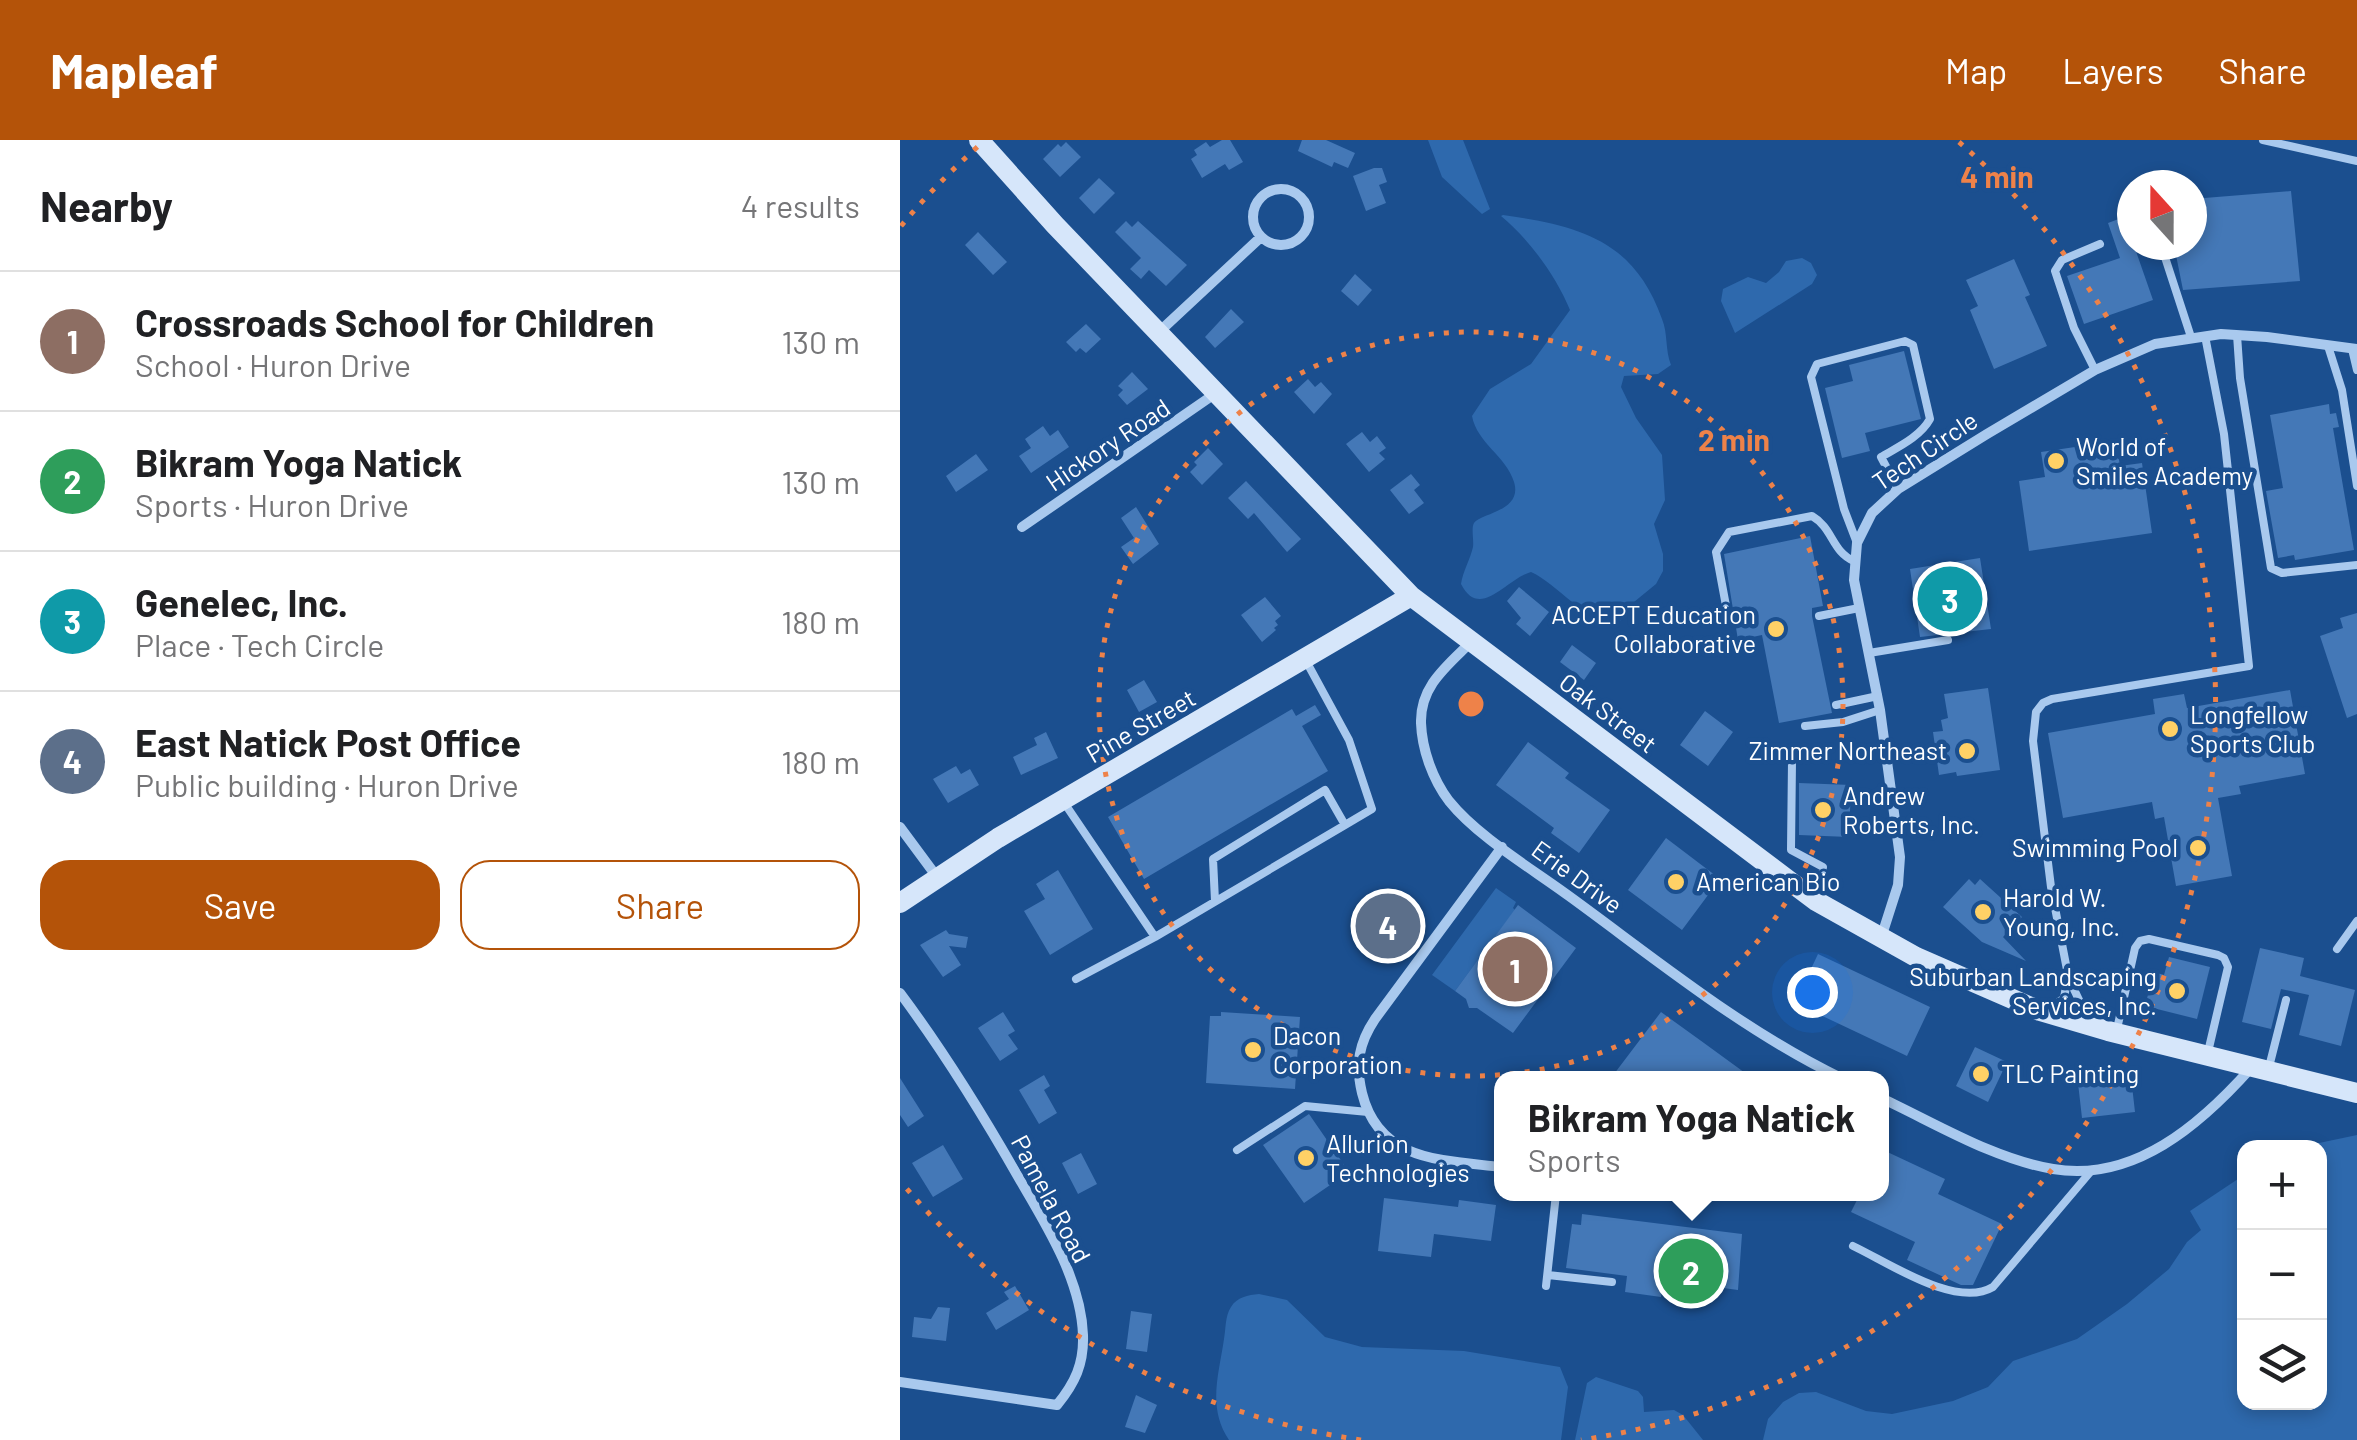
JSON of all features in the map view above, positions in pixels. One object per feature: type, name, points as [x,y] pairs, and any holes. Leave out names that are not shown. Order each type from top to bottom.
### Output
[{"type":"main road","name":"Oak Street","points":[[979,140],[1411,596],[1816,901],[1880,939],[1980,987],[2040,1010],[2112,1032],[2357,1093]]},
{"type":"main road","name":"Pine Street","points":[[900,903],[936,876],[1411,596]]},
{"type":"street","points":[[1276,189],[1298,194],[1309,211],[1304,233],[1290,244],[1277,245],[1261,237],[1254,227],[1252,213],[1262,196],[1276,189]]},
{"type":"street","points":[[1158,333],[1261,237]]},
{"type":"street","name":"Tech Circle","points":[[1880,939],[1898,885],[1900,858],[1878,696],[1859,608],[1854,561],[1857,543],[1872,513],[1898,489],[2096,370],[2142,348],[2191,337],[2237,335],[2355,349]]},
{"type":"street","name":"Hickory Road","points":[[1022,527],[1216,393]]},
{"type":"street","name":"Erie Drive","points":[[1472,642],[1426,693],[1422,734],[1431,768],[1446,796],[1502,847],[1740,1020],[1826,1071]]},
{"type":"street","points":[[900,827],[936,876]]},
{"type":"street","points":[[1494,1165],[1437,1160],[1409,1151],[1384,1136],[1368,1112],[1358,1065],[1366,1032],[1502,847]]},
{"type":"street","name":"Pamela Road","points":[[900,993],[966,1087],[1034,1205],[1073,1286],[1083,1336],[1074,1384],[1058,1405],[900,1382]]},
{"type":"street","points":[[1889,1102],[2020,1160],[2052,1169],[2092,1170],[2138,1158],[2192,1128],[2260,1069]]},
{"type":"lane","points":[[2262,140],[2357,160]]},
{"type":"lane","points":[[2096,370],[2074,328],[2055,271],[2062,260],[2100,244]]},
{"type":"lane","points":[[2166,260],[2191,337]]},
{"type":"lane","points":[[2237,335],[2240,378],[2271,568],[2282,574],[2357,565]]},
{"type":"lane","points":[[2204,336],[2224,434],[2249,666],[2052,699],[2036,712],[2032,725],[2045,848],[2068,975],[2080,1002],[2112,1032],[2135,946],[2140,941],[2148,939],[2218,955],[2228,967],[2207,1056]]},
{"type":"lane","points":[[1857,543],[1811,377],[1817,364],[1905,341],[1914,346],[1930,419],[1910,439],[1881,456],[1898,489]]},
{"type":"lane","points":[[2328,346],[2342,390],[2357,486]]},
{"type":"lane","points":[[2355,349],[2357,370]]},
{"type":"lane","points":[[1729,622],[1716,552],[1729,532],[1812,516],[1827,527],[1843,556],[1854,561]]},
{"type":"lane","points":[[1820,616],[1859,608]]},
{"type":"lane","points":[[1869,652],[1948,640]]},
{"type":"lane","points":[[1076,979],[1372,809],[1348,740],[1305,659]]},
{"type":"lane","points":[[1836,704],[1878,696]]},
{"type":"lane","points":[[1804,726],[1843,722],[1880,710]]},
{"type":"lane","points":[[1792,761],[1791,850],[1822,867],[1816,901]]},
{"type":"lane","points":[[1216,901],[1214,859],[1325,790],[1345,825]]},
{"type":"lane","points":[[1062,801],[1154,937]]},
{"type":"lane","points":[[2336,949],[2357,921]]},
{"type":"lane","points":[[2040,1010],[2060,1002],[2068,975]]},
{"type":"lane","points":[[2260,1069],[2286,1000]]},
{"type":"lane","points":[[1237,1150],[1304,1106],[1368,1112]]},
{"type":"lane","points":[[1854,1246],[1950,1293],[1982,1292],[1993,1287],[2092,1170]]},
{"type":"lane","points":[[1546,1286],[1555,1201]]},
{"type":"lane","points":[[1548,1274],[1612,1282]]},
{"type":"shaded area","points":[[1428,140],[1463,140],[1490,209],[1482,214],[1442,177]]},
{"type":"shaded area","points":[[1503,215],[1556,225],[1601,241],[1636,271],[1664,324],[1671,365],[1658,374],[1624,376],[1621,387],[1636,418],[1662,455],[1665,500],[1654,524],[1663,554],[1663,571],[1656,584],[1634,602],[1620,621],[1607,621],[1584,611],[1531,572],[1485,598],[1476,599],[1461,584],[1473,547],[1474,523],[1507,505],[1515,492],[1510,473],[1480,434],[1472,416],[1490,389],[1531,364],[1570,310],[1541,259]]},
{"type":"shaded area","points":[[1802,258],[1811,263],[1817,275],[1812,284],[1735,333],[1721,301],[1723,289],[1748,277],[1766,283],[1786,261]]},
{"type":"shaded area","points":[[1496,888],[1516,902],[1515,910],[1455,991],[1432,975]]},
{"type":"shaded area","points":[[2357,1135],[2357,1440],[1763,1440],[1768,1419],[1783,1402],[1799,1393],[1816,1392],[1866,1411],[1892,1414],[1953,1401],[1988,1387],[2013,1361],[2077,1339],[2169,1269],[2187,1242],[2201,1230],[2190,1211],[2237,1180],[2237,1410],[2327,1410],[2327,1141]]},
{"type":"shaded area","points":[[1259,1294],[1287,1300],[1325,1337],[1362,1347],[1464,1351],[1560,1367],[1568,1387],[1561,1440],[1229,1440],[1216,1403],[1227,1318],[1236,1301]]},
{"type":"shaded area","points":[[1596,1377],[1638,1391],[1643,1397],[1644,1412],[1674,1410],[1683,1415],[1703,1440],[1575,1440],[1587,1383]]},
{"type":"building","points":[[1230,140],[1243,162],[1229,170],[1225,164],[1202,178],[1191,159],[1197,155],[1194,150],[1206,142],[1210,147]]},
{"type":"building","points":[[1302,140],[1326,140],[1355,153],[1348,168],[1334,162],[1332,167],[1298,151]]},
{"type":"building","points":[[1066,142],[1081,157],[1060,177],[1043,159],[1058,144],[1061,147]]},
{"type":"building","points":[[1382,168],[1387,182],[1379,185],[1386,203],[1366,211],[1353,176]]},
{"type":"building","points":[[1099,178],[1115,193],[1094,214],[1079,198]]},
{"type":"building","points":[[2291,191],[2300,281],[2183,290],[2177,260],[2207,260],[2207,198]]},
{"type":"building","points":[[2117,220],[2117,249],[2108,223]]},
{"type":"building","points":[[1126,221],[1132,227],[1138,221],[1187,265],[1166,286],[1149,270],[1141,279],[1130,269],[1141,258],[1115,232]]},
{"type":"building","points":[[978,232],[1007,262],[993,275],[965,245]]},
{"type":"building","points":[[2014,259],[2030,295],[2025,297],[2047,346],[1994,369],[1970,310],[1978,306],[1966,280]]},
{"type":"building","points":[[2117,259],[2139,260],[2153,300],[2084,324],[2067,276]]},
{"type":"building","points":[[1355,274],[1372,290],[1358,306],[1341,291]]},
{"type":"building","points":[[1231,309],[1244,322],[1215,348],[1205,337]]},
{"type":"building","points":[[1086,324],[1101,339],[1086,353],[1080,348],[1076,352],[1066,342]]},
{"type":"building","points":[[1904,351],[1921,419],[1865,433],[1870,451],[1842,458],[1825,388],[1853,381],[1849,365]]},
{"type":"building","points":[[1132,372],[1148,389],[1127,405],[1118,395],[1123,390],[1118,386]]},
{"type":"building","points":[[1308,379],[1315,387],[1321,382],[1332,394],[1314,414],[1294,392]]},
{"type":"building","points":[[2329,404],[2330,414],[2336,413],[2339,427],[2333,428],[2354,550],[2295,560],[2294,555],[2278,558],[2266,491],[2283,488],[2270,415]]},
{"type":"building","points":[[1043,426],[1050,436],[1058,430],[1069,447],[1031,473],[1019,456],[1031,448],[1025,439]]},
{"type":"building","points":[[1362,432],[1370,442],[1377,436],[1386,448],[1379,453],[1385,459],[1369,472],[1346,444]]},
{"type":"building","points":[[2116,441],[2120,466],[2142,463],[2152,533],[2029,551],[2019,481],[2045,477],[2041,452]]},
{"type":"building","points":[[1208,448],[1223,464],[1202,485],[1190,472]]},
{"type":"building","points":[[976,454],[988,470],[956,492],[946,476]]},
{"type":"building","points":[[1411,474],[1420,485],[1414,490],[1424,503],[1409,514],[1390,490]]},
{"type":"building","points":[[1246,481],[1301,539],[1287,552],[1254,513],[1248,519],[1228,498]]},
{"type":"building","points":[[1136,507],[1159,544],[1133,564],[1121,547],[1134,538],[1121,518]]},
{"type":"building","name":"ACCEPT Education Collaborative","points":[[1810,536],[1823,606],[1812,608],[1812,616],[1832,713],[1779,723],[1762,635],[1738,640],[1724,554]]},
{"type":"building","points":[[1980,558],[1991,629],[1920,637],[1910,569]]},
{"type":"building","points":[[1519,587],[1549,612],[1530,636],[1516,624],[1521,618],[1507,601]]},
{"type":"building","points":[[1265,597],[1281,616],[1275,621],[1276,630],[1262,642],[1241,615]]},
{"type":"building","points":[[2357,613],[2357,714],[2347,718],[2320,636],[2343,628],[2340,618]]},
{"type":"building","points":[[1572,645],[1596,663],[1584,680],[1560,662]]},
{"type":"building","points":[[1144,680],[1157,702],[1139,712],[1127,690]]},
{"type":"building","name":"Zimmer Northeast","points":[[1988,688],[2000,770],[1939,775],[1933,732],[1943,731],[1941,720],[1948,718],[1944,694]]},
{"type":"building","points":[[2290,690],[2305,774],[2239,786],[2241,794],[2218,798],[2232,876],[2176,886],[2164,817],[2155,819],[2152,802],[2063,818],[2048,733],[2155,714],[2153,699],[2184,694],[2187,708]]},
{"type":"building","points":[[1315,705],[1321,715],[1302,726],[1328,771],[1144,879],[1108,817],[1292,709],[1296,716]]},
{"type":"building","points":[[1705,711],[1733,732],[1708,766],[1680,745]]},
{"type":"building","points":[[1046,732],[1058,758],[1021,775],[1013,757],[1037,745],[1034,738]]},
{"type":"building","points":[[1528,742],[1569,773],[1565,778],[1610,810],[1579,853],[1551,833],[1554,828],[1496,785]]},
{"type":"building","points":[[956,766],[961,774],[970,769],[979,785],[948,803],[933,779]]},
{"type":"building","name":"Andrew Roberts, Inc.","points":[[1799,783],[1851,785],[1849,837],[1799,835]]},
{"type":"building","name":"American Bio","points":[[1666,838],[1720,879],[1682,930],[1628,890]]},
{"type":"building","points":[[1058,870],[1093,929],[1050,955],[1024,911],[1045,899],[1036,884]]},
{"type":"building","name":"Harold W. Young, Inc.","points":[[1969,879],[1975,885],[1980,879],[2022,917],[2003,937],[2026,961],[1982,942],[1943,907]]},
{"type":"building","points":[[1391,900],[1412,916],[1384,952],[1364,937]]},
{"type":"building","points":[[1518,905],[1576,948],[1513,1033],[1477,1008],[1469,1008],[1466,999],[1455,991]]},
{"type":"building","points":[[946,930],[968,937],[966,948],[949,946],[961,965],[943,977],[920,945]]},
{"type":"building","points":[[2260,948],[2304,958],[2300,976],[2355,990],[2341,1046],[2299,1035],[2309,995],[2281,989],[2271,1029],[2242,1022]]},
{"type":"building","points":[[1818,954],[1930,1007],[1907,1056],[1795,1003]]},
{"type":"building","name":"Suburban Landscaping Services, Inc.","points":[[2169,957],[2210,967],[2197,1019],[2145,1006],[2154,972],[2164,975]]},
{"type":"building","points":[[1003,1012],[1015,1031],[1008,1035],[1018,1049],[1000,1061],[978,1028]]},
{"type":"building","name":"Dacon Corporation","points":[[1221,1012],[1300,1017],[1295,1089],[1206,1083],[1210,1016],[1221,1016]]},
{"type":"building","points":[[1661,1012],[1742,1071],[1616,1071]]},
{"type":"building","name":"TLC Painting","points":[[1975,1047],[2007,1062],[1988,1102],[1956,1086]]},
{"type":"building","points":[[2103,1071],[2105,1080],[2131,1077],[2135,1112],[2082,1118],[2078,1083],[2083,1083],[2082,1073]]},
{"type":"building","points":[[1044,1075],[1050,1086],[1044,1090],[1057,1113],[1039,1124],[1019,1090]]},
{"type":"building","points":[[900,1078],[924,1116],[908,1127],[900,1115]]},
{"type":"building","name":"Allurion Technologies","points":[[1309,1114],[1349,1172],[1304,1203],[1263,1145]]},
{"type":"building","points":[[943,1145],[963,1179],[933,1197],[912,1163]]},
{"type":"building","points":[[1081,1153],[1097,1184],[1078,1194],[1062,1163]]},
{"type":"building","points":[[1889,1153],[1945,1179],[1938,1194],[2002,1224],[1973,1285],[1961,1285],[1907,1260],[1915,1242],[1851,1212],[1856,1201],[1889,1201]]},
{"type":"building","points":[[1384,1198],[1458,1207],[1459,1200],[1496,1205],[1491,1241],[1434,1234],[1431,1257],[1378,1251]]},
{"type":"building","points":[[1582,1214],[1742,1234],[1738,1290],[1664,1280],[1661,1297],[1625,1292],[1627,1276],[1566,1268],[1572,1224],[1581,1225]]},
{"type":"building","points":[[1015,1286],[1029,1310],[996,1330],[986,1313],[1009,1299],[1004,1292]]},
{"type":"building","points":[[938,1307],[950,1308],[946,1341],[912,1337],[914,1317],[931,1319]]},
{"type":"building","points":[[1131,1311],[1152,1314],[1147,1352],[1126,1349]]},
{"type":"building","points":[[1136,1395],[1157,1405],[1145,1433],[1125,1427]]},
{"type":"place","name":"World of Smiles Academy","points":[[2056,461]]},
{"type":"place","name":"Genelec, Inc.","points":[[1950,599]]},
{"type":"place","name":"ACCEPT Education Collaborative","points":[[1776,629]]},
{"type":"place","name":"Longfellow Sports Club","points":[[2170,729]]},
{"type":"place","name":"Zimmer Northeast","points":[[1967,751]]},
{"type":"place","name":"Andrew Roberts, Inc.","points":[[1823,810]]},
{"type":"place","name":"Swimming Pool","points":[[2198,848]]},
{"type":"place","name":"American Bio","points":[[1676,882]]},
{"type":"place","name":"Harold W. Young, Inc.","points":[[1983,912]]},
{"type":"place","name":"East Natick Post Office","points":[[1388,926]]},
{"type":"place","name":"Crossroads School for Children","points":[[1515,969]]},
{"type":"place","name":"Suburban Landscaping Services, Inc.","points":[[2177,991]]},
{"type":"place","name":"Dacon Corporation","points":[[1253,1050]]},
{"type":"place","name":"TLC Painting","points":[[1981,1074]]},
{"type":"place","name":"Allurion Technologies","points":[[1306,1158]]},
{"type":"place","name":"Bikram Yoga Natick","points":[[1691,1271]]}]
